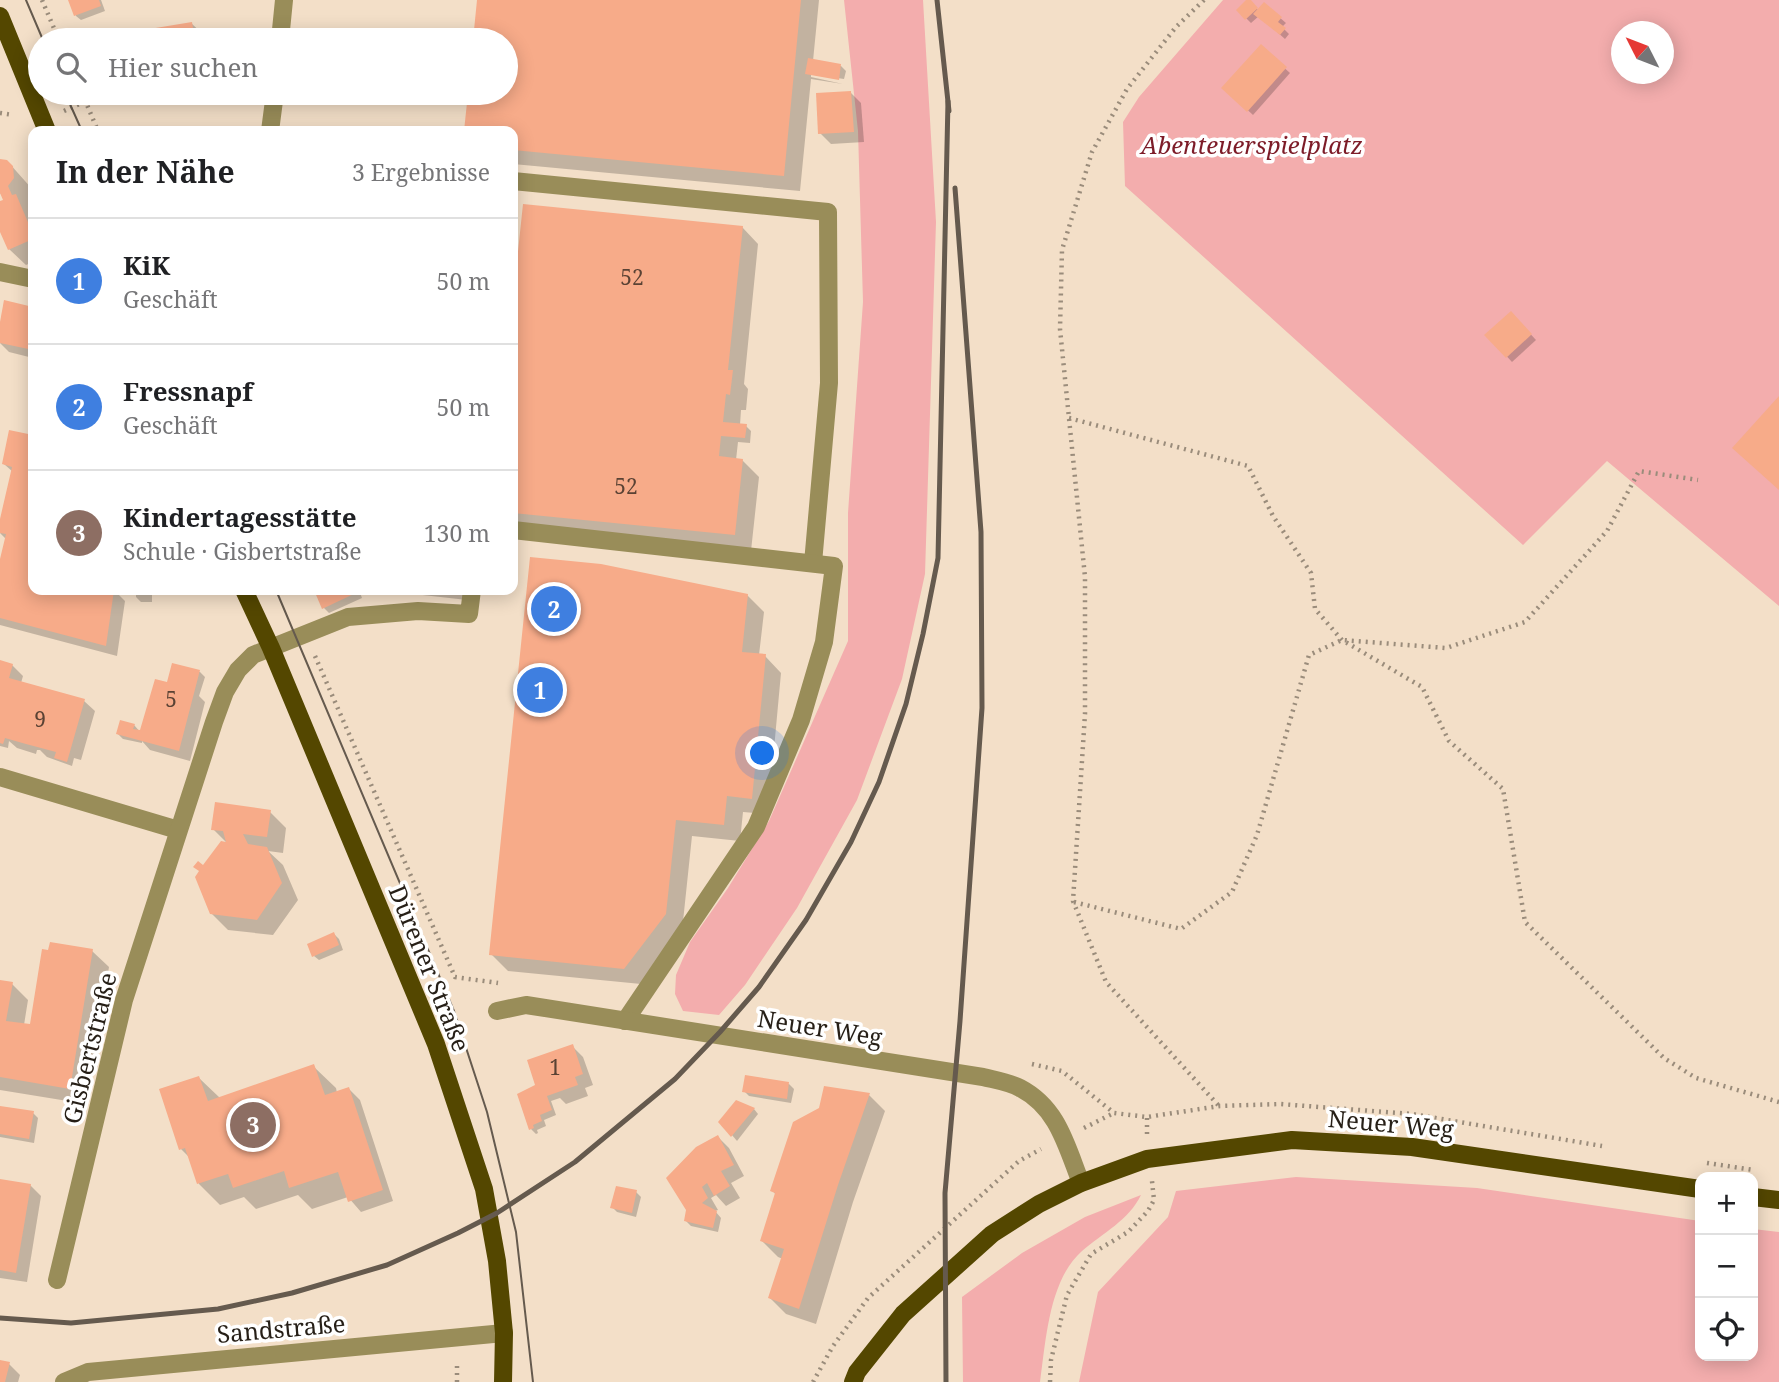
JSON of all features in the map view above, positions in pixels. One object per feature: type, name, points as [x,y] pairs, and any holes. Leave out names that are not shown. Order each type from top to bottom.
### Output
[{"type":"main road","points":[[0,16],[28,85]]},
{"type":"main road","points":[[36,105],[45,126]]},
{"type":"main road","name":"Dürener Straße","points":[[245,595],[271,648],[436,1044],[484,1189],[497,1261],[504,1333],[503,1382]]},
{"type":"main road","name":"Neuer Weg","points":[[853,1382],[857,1372],[903,1314],[992,1234],[1039,1204],[1081,1183],[1147,1159],[1254,1144],[1306,1140],[1412,1147],[1695,1188]]},
{"type":"main road","points":[[1758,1198],[1779,1200]]},
{"type":"street","points":[[281,28],[284,0]]},
{"type":"street","points":[[271,126],[273,105]]},
{"type":"street","points":[[518,181],[828,212],[829,383],[813,563]]},
{"type":"street","points":[[0,272],[28,278]]},
{"type":"street","points":[[518,531],[834,566],[824,642],[801,720],[756,827],[625,1021]]},
{"type":"street","name":"Gisbertstraße","points":[[57,1280],[124,999],[225,692],[238,670],[253,655],[348,617],[418,611],[469,614],[471,595]]},
{"type":"street","points":[[0,777],[178,830]]},
{"type":"street","name":"Neuer Weg","points":[[497,1011],[526,1005],[983,1077],[1017,1087],[1038,1099],[1051,1112],[1081,1183]]},
{"type":"street","name":"Sandstraße","points":[[64,1382],[98,1371],[504,1333]]},
{"type":"path","points":[[42,0],[54,28]]},
{"type":"path","points":[[1204,0],[1176,27],[1127,89],[1092,152],[1062,250],[1060,329],[1085,576],[1085,714],[1073,901],[1106,982],[1220,1106]]},
{"type":"path","points":[[87,105],[96,126]]},
{"type":"path","points":[[1069,418],[1248,466],[1273,516],[1311,573],[1315,609],[1342,639],[1422,687],[1449,741],[1503,789],[1525,922],[1664,1058],[1696,1078],[1779,1102]]},
{"type":"path","points":[[1073,901],[1181,929],[1232,892],[1257,835],[1309,655],[1342,639],[1446,648],[1525,622],[1607,531],[1639,471],[1698,480]]},
{"type":"path","points":[[306,635],[455,977],[507,985]]},
{"type":"path","points":[[1025,1063],[1062,1071],[1114,1113],[1147,1117],[1220,1106],[1280,1104],[1412,1114],[1612,1148]]},
{"type":"path","points":[[813,1382],[833,1346],[868,1298],[1019,1161],[1114,1113]]},
{"type":"path","points":[[1050,1382],[1051,1360],[1066,1295],[1091,1254],[1128,1231],[1148,1211],[1154,1200],[1147,1159]]},
{"type":"path","points":[[1702,1163],[1766,1172]]},
{"type":"green space","points":[[844,0],[923,0],[936,222],[925,574],[902,679],[857,800],[797,908],[745,985],[719,1015],[683,1011],[675,994],[676,975],[690,942],[728,888],[769,821],[848,641],[848,513],[863,302],[858,131]]},
{"type":"green space","name":"Abenteuerspielplatz","points":[[1223,0],[1779,0],[1779,606],[1607,461],[1523,545],[1125,186],[1123,122],[1139,97]]},
{"type":"green space","points":[[1296,1177],[1477,1188],[1695,1220],[1695,1361],[1758,1361],[1758,1230],[1779,1232],[1779,1382],[1079,1382],[1098,1292],[1168,1217],[1176,1191]]},
{"type":"green space","points":[[1141,1195],[1123,1219],[1082,1251],[1062,1278],[1047,1330],[1040,1382],[963,1382],[962,1297],[1022,1253],[1085,1217]]},
{"type":"building","points":[[68,0],[99,0],[101,6],[74,16]]},
{"type":"building","points":[[477,0],[801,0],[784,176],[518,150],[518,126],[465,126],[467,105],[518,105],[518,28],[474,28]]},
{"type":"building","points":[[1246,0],[1251,0],[1258,8],[1245,20],[1236,10]]},
{"type":"building","points":[[1264,2],[1282,17],[1278,22],[1286,28],[1280,35],[1253,14]]},
{"type":"building","points":[[192,22],[193,28],[156,28]]},
{"type":"building","points":[[1261,44],[1287,67],[1247,112],[1221,88]]},
{"type":"building","points":[[808,58],[841,64],[839,80],[805,74]]},
{"type":"building","points":[[851,91],[854,132],[818,134],[816,93]]},
{"type":"building","points":[[0,159],[7,160],[13,166],[14,178],[8,186],[12,195],[16,194],[28,222],[28,241],[8,250],[0,232],[0,201],[3,200],[0,193]]},
{"type":"building","points":[[523,204],[743,226],[728,370],[733,370],[730,395],[726,394],[723,422],[747,424],[745,438],[721,436],[719,456],[743,459],[735,535],[518,513],[518,252]]},
{"type":"building","points":[[4,300],[28,306],[28,349],[0,343]]},
{"type":"building","points":[[1511,311],[1532,334],[1506,358],[1484,335]]},
{"type":"building","points":[[1779,396],[1779,490],[1732,448]]},
{"type":"building","points":[[9,430],[28,434],[28,595],[113,595],[106,646],[0,618],[0,559],[6,534],[0,533],[0,519],[12,467],[2,464]]},
{"type":"building","points":[[530,557],[601,564],[748,594],[742,652],[766,654],[752,799],[727,796],[724,825],[676,820],[666,914],[624,969],[489,955]]},
{"type":"building","points":[[316,595],[352,595],[322,609]]},
{"type":"building","points":[[0,660],[13,664],[9,678],[85,699],[67,762],[54,758],[56,752],[5,738],[3,744],[0,743]]},
{"type":"building","points":[[172,663],[200,670],[179,751],[116,734],[120,720],[135,724],[133,729],[140,730],[155,679],[167,682]]},
{"type":"building","points":[[215,802],[271,810],[267,837],[243,834],[248,844],[267,847],[282,883],[257,920],[210,914],[195,877],[199,871],[193,867],[198,861],[203,865],[221,841],[226,842],[223,831],[211,830]]},
{"type":"building","points":[[334,932],[339,945],[312,957],[307,944]]},
{"type":"building","points":[[50,942],[93,949],[70,1089],[0,1077],[0,980],[13,982],[6,1021],[30,1024],[42,949],[48,950]]},
{"type":"building","points":[[573,1044],[583,1074],[575,1077],[578,1085],[547,1096],[552,1110],[540,1115],[542,1121],[529,1130],[517,1094],[535,1085],[527,1060]]},
{"type":"building","points":[[314,1064],[325,1095],[349,1087],[383,1190],[348,1202],[338,1172],[289,1188],[284,1171],[233,1188],[228,1174],[197,1184],[185,1148],[179,1150],[159,1089],[199,1076],[208,1101]]},
{"type":"building","points":[[745,1075],[789,1082],[787,1099],[742,1092]]},
{"type":"building","points":[[824,1086],[870,1093],[799,1309],[768,1298],[784,1249],[760,1241],[775,1193],[770,1191],[793,1122],[819,1108]]},
{"type":"building","points":[[736,1100],[755,1108],[731,1137],[718,1122]]},
{"type":"building","points":[[0,1106],[34,1111],[29,1139],[0,1134]]},
{"type":"building","points":[[718,1135],[734,1165],[721,1171],[730,1186],[714,1196],[707,1183],[702,1187],[708,1198],[702,1203],[717,1211],[713,1228],[684,1221],[686,1210],[666,1178],[696,1147]]},
{"type":"building","points":[[0,1179],[31,1184],[16,1273],[0,1270]]},
{"type":"building","points":[[616,1186],[637,1190],[632,1213],[610,1208]]},
{"type":"building","points":[[0,1360],[10,1362],[5,1382],[0,1382]]},
{"type":"tram line","points":[[26,0],[38,28]]},
{"type":"tram line","points":[[70,105],[80,126]]},
{"type":"tram line","points":[[278,595],[454,1011],[487,1112],[516,1232],[533,1382]]},
{"type":"railway","points":[[937,0],[949,111]]},
{"type":"railway","points":[[0,1318],[71,1323],[218,1309],[292,1293],[387,1265],[497,1213],[575,1162],[675,1079],[759,987],[806,920],[851,842],[879,782],[906,704],[923,634],[938,558],[948,101]]},
{"type":"railway","points":[[946,1382],[945,1193],[982,708],[981,532],[955,188]]},
{"type":"place","name":"Fressnapf","points":[[554,609]]},
{"type":"place","name":"KiK","points":[[540,690]]},
{"type":"place","name":"Kindertagesstätte","points":[[253,1125]]}]
